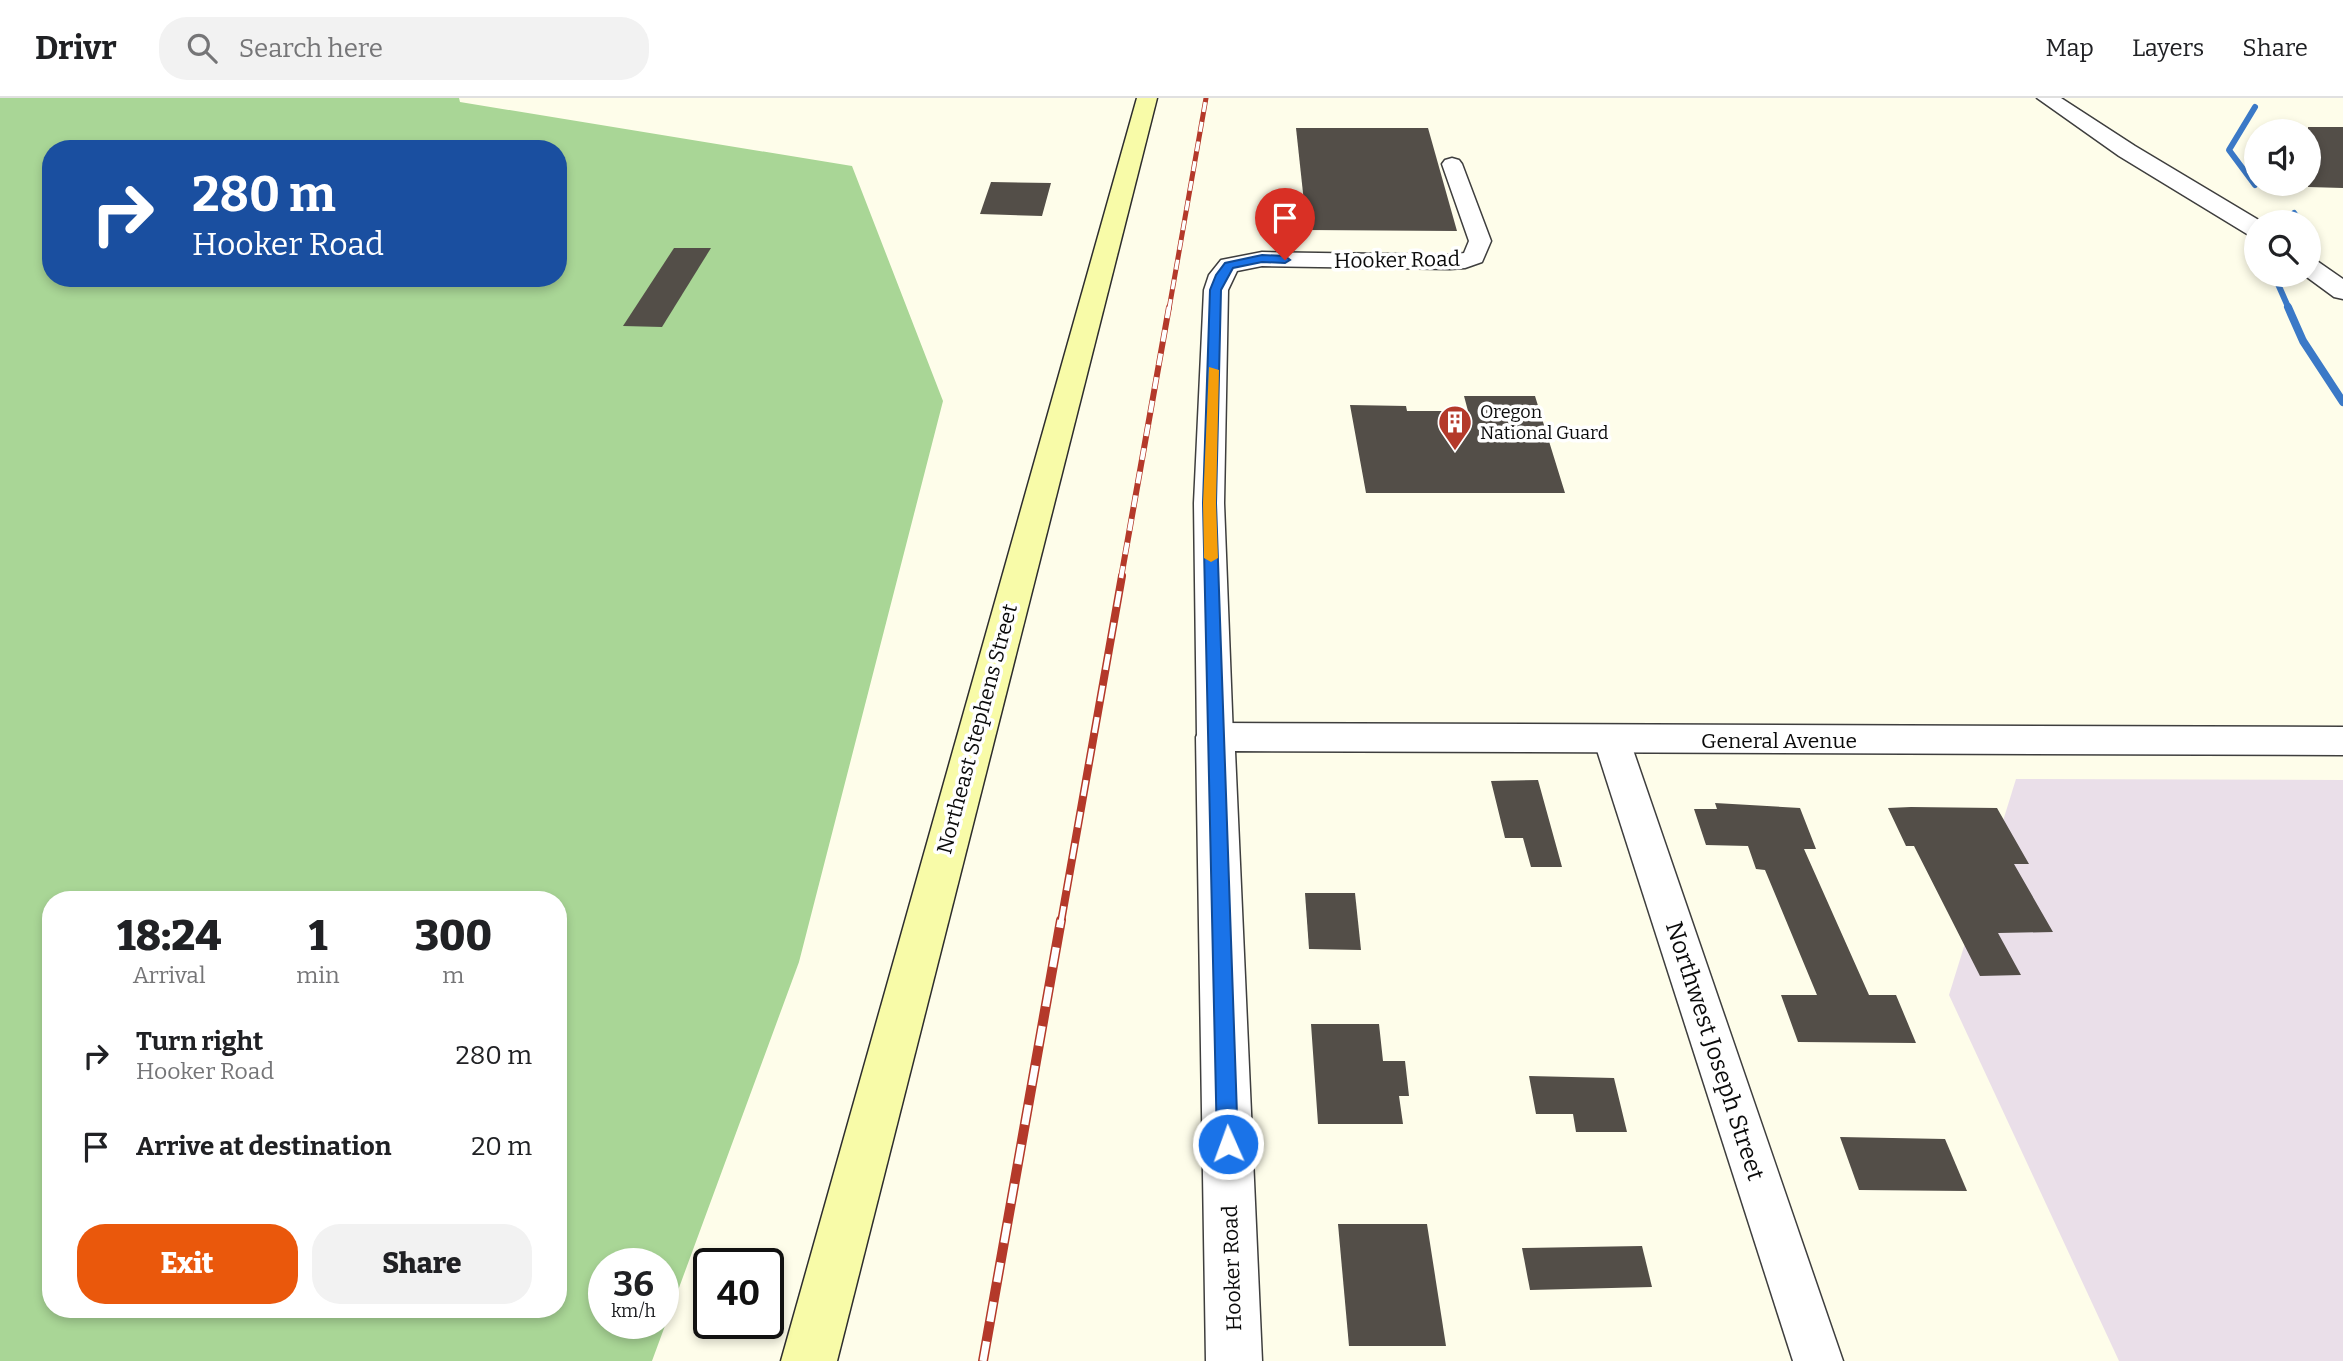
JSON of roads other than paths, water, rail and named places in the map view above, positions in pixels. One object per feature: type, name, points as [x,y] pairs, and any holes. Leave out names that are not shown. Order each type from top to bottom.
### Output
[{"type":"main road","name":"Northeast Stephens Street","points":[[809,1361],[1147,98]]},
{"type":"street","points":[[2047,98],[2127,151],[2244,222]]},
{"type":"street","name":"Hooker Road","points":[[1234,1361],[1209,503],[1216,290],[1221,275],[1229,265],[1262,259],[1450,262],[1474,257],[1480,241],[1452,164]]},
{"type":"street","points":[[2321,275],[2343,291]]},
{"type":"street","name":"General Avenue","points":[[1215,737],[1612,741],[2343,741]]},
{"type":"street","name":"Northwest Joseph Street","points":[[1612,741],[1818,1361]]},
{"type":"waterway","points":[[2248,119],[2255,107]]},
{"type":"waterway","points":[[2244,125],[2229,150],[2244,170]]},
{"type":"waterway","points":[[2279,287],[2289,309]]},
{"type":"waterway","points":[[2288,307],[2303,341],[2343,402]]},
{"type":"railway","points":[[1169,309],[1206,98]]},
{"type":"railway","points":[[1121,578],[1169,307]]},
{"type":"railway","points":[[1061,922],[1122,576]]},
{"type":"railway","points":[[983,1361],[1061,920]]},
{"type":"place","name":"Oregon National Guard","points":[[1455,452]]}]
